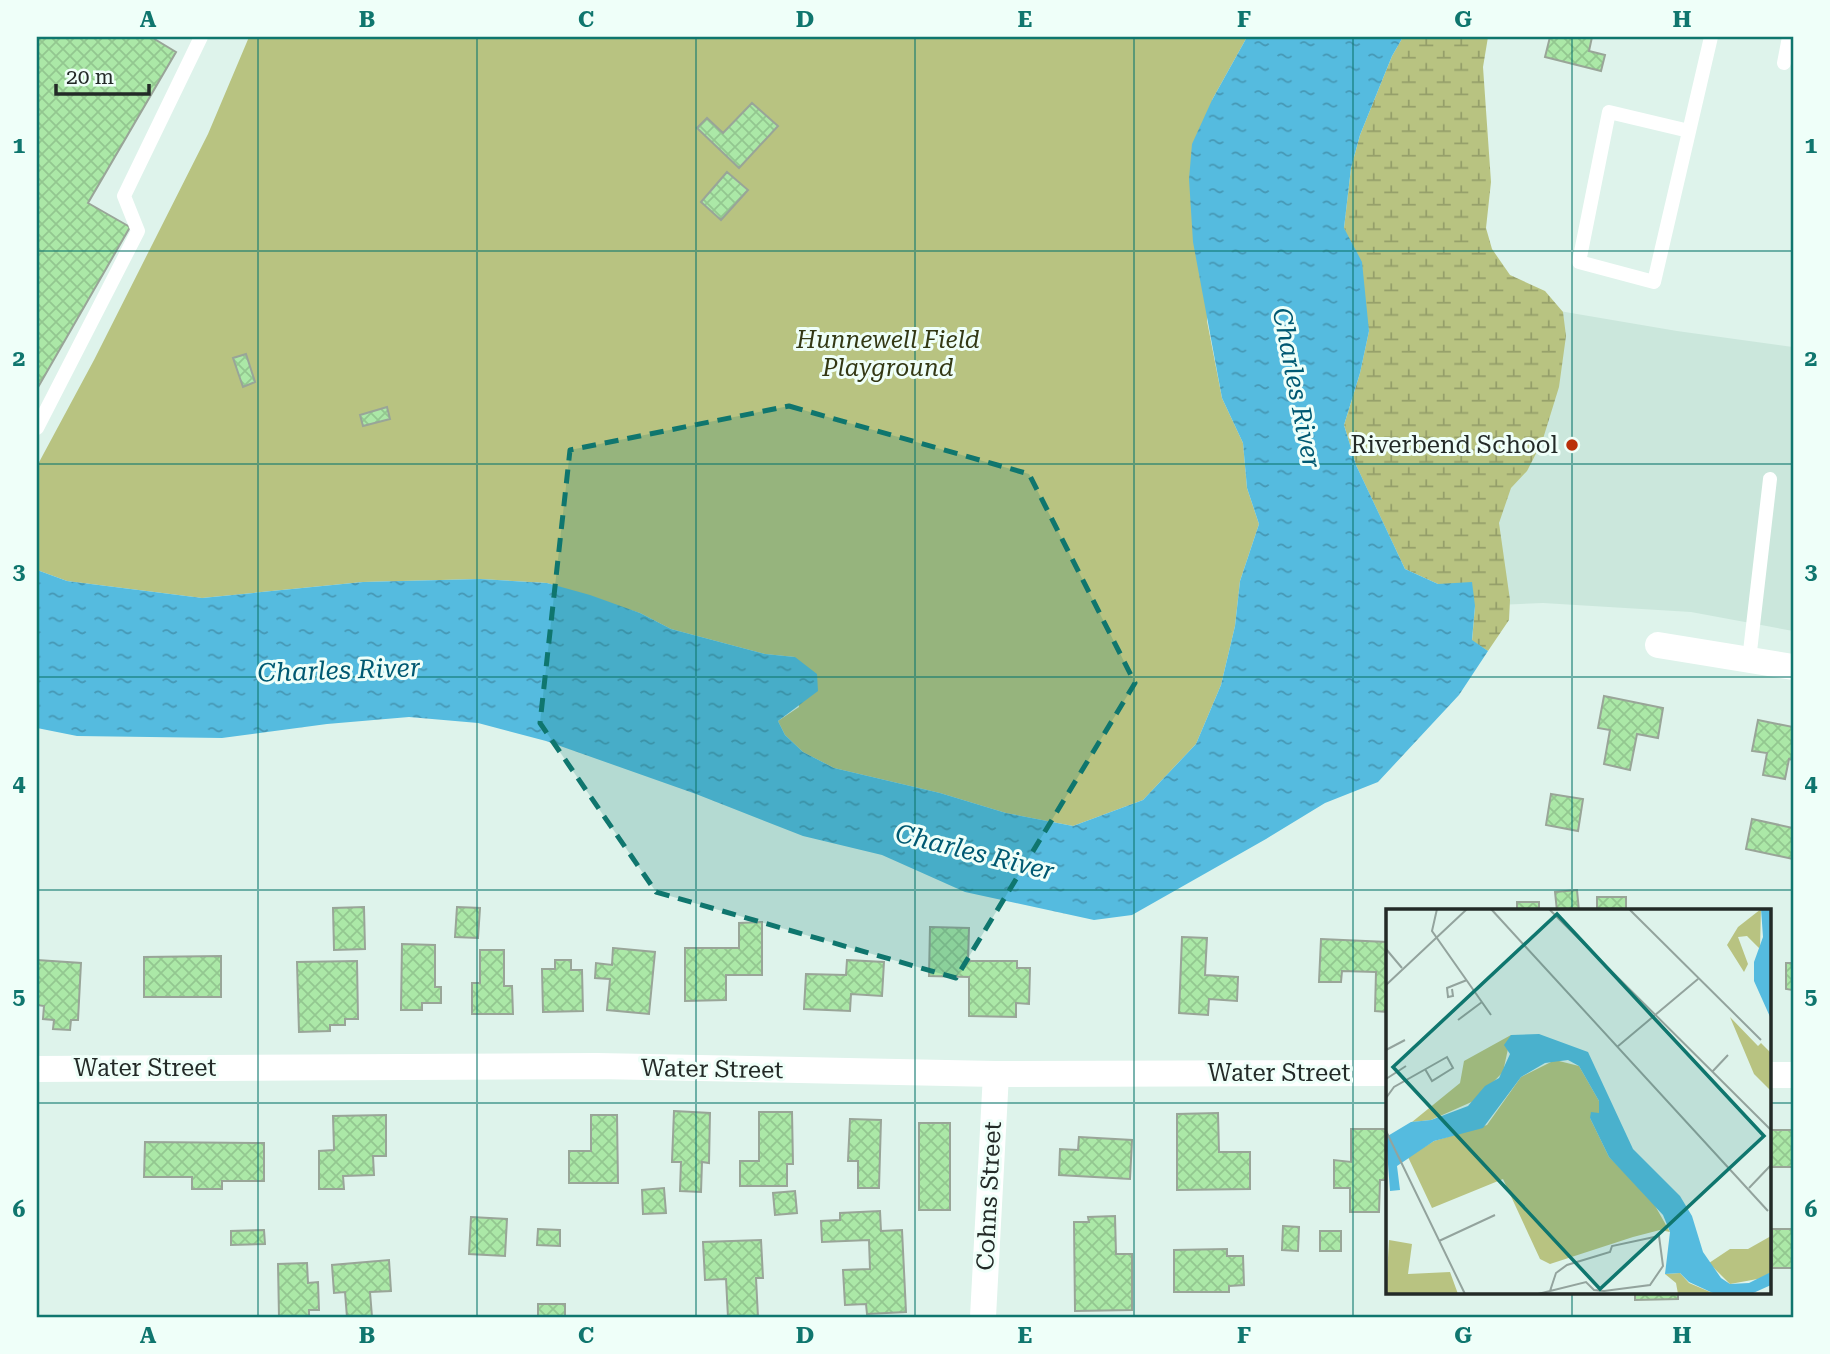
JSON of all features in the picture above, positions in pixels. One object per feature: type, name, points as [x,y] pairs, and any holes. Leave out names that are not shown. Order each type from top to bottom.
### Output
[{"type":"street","points":[[1658,645],[1793,667]]},
{"type":"street","name":"Water Street","points":[[37,1069],[597,1066],[996,1074],[1386,1073]]},
{"type":"street","name":"Cohns Street","points":[[983,1317],[996,1074]]},
{"type":"street","points":[[1770,1075],[1793,1075]]},
{"type":"lane","points":[[37,429],[138,231],[124,196],[201,37]]},
{"type":"lane","points":[[1689,131],[1609,112],[1579,262],[1654,282],[1712,37]]},
{"type":"lane","points":[[1784,63],[1789,37]]},
{"type":"lane","points":[[1749,660],[1770,479]]},
{"type":"highlighted area","points":[[789,406],[1029,474],[1135,683],[956,978],[656,892],[540,723],[570,450]]},
{"type":"shaded area","name":"Riverbend School","points":[[1418,287],[1677,331],[1793,347],[1793,631],[1691,612],[1543,603],[1475,606],[1391,544],[1356,465],[1360,373],[1369,331]]},
{"type":"green space","name":"Hunnewell Field Playground","points":[[249,37],[1247,37],[1212,100],[1207,321],[1222,398],[1243,443],[1247,488],[1259,524],[1240,581],[1235,626],[1221,685],[1196,744],[1143,800],[1073,826],[1006,813],[940,793],[834,768],[803,752],[785,735],[778,721],[799,707],[795,657],[765,654],[671,629],[640,613],[547,583],[480,579],[363,582],[202,598],[67,581],[37,570],[37,466],[94,360],[208,134]]},
{"type":"green space","points":[[1403,37],[1488,37],[1483,67],[1491,182],[1486,228],[1492,249],[1510,275],[1545,291],[1563,312],[1566,336],[1559,387],[1542,442],[1527,471],[1511,488],[1499,523],[1510,600],[1509,620],[1488,651],[1472,641],[1475,606],[1438,584],[1405,569],[1356,465],[1344,425],[1369,331],[1344,228],[1351,168],[1360,135],[1392,56]]},
{"type":"water","name":"Charles River","points":[[1247,37],[1403,37],[1392,56],[1360,135],[1351,168],[1344,228],[1362,262],[1369,331],[1344,425],[1356,465],[1405,569],[1438,584],[1472,582],[1475,606],[1472,640],[1488,651],[1459,695],[1378,782],[1325,803],[1132,915],[1094,920],[965,892],[882,855],[803,836],[696,794],[546,741],[478,723],[409,717],[327,724],[222,738],[77,736],[37,728],[37,570],[67,581],[202,598],[363,582],[480,579],[547,583],[640,613],[671,629],[765,654],[795,657],[817,674],[818,691],[778,721],[785,735],[803,752],[834,768],[940,793],[1006,813],[1073,826],[1143,800],[1196,744],[1221,685],[1235,626],[1240,581],[1259,524],[1247,488],[1243,443],[1222,398],[1193,242],[1189,179],[1192,144],[1212,100]]},
{"type":"building","points":[[37,37],[151,37],[176,52],[88,203],[130,227],[37,389]]},
{"type":"building","points":[[1550,37],[1592,37],[1589,51],[1605,55],[1601,71],[1545,57]]},
{"type":"building","points":[[752,103],[778,126],[739,168],[697,128],[707,118],[723,133]]},
{"type":"building","points":[[727,172],[748,190],[721,220],[701,202]]},
{"type":"building","points":[[246,354],[255,382],[243,387],[233,358]]},
{"type":"building","points":[[387,407],[390,419],[363,426],[360,415]]},
{"type":"building","points":[[1604,696],[1663,708],[1658,738],[1637,734],[1630,770],[1604,764],[1610,730],[1598,728]]},
{"type":"building","points":[[1758,720],[1793,727],[1793,760],[1789,759],[1785,779],[1763,775],[1767,753],[1752,751]]},
{"type":"building","points":[[1551,794],[1583,799],[1578,831],[1546,825]]},
{"type":"building","points":[[1752,819],[1793,828],[1793,859],[1746,849]]},
{"type":"building","points":[[1577,890],[1579,909],[1557,909],[1555,892]]},
{"type":"building","points":[[1597,897],[1626,897],[1626,909],[1597,909]]},
{"type":"building","points":[[1517,902],[1539,902],[1539,909],[1517,909]]},
{"type":"building","points":[[364,907],[365,949],[334,950],[333,908]]},
{"type":"building","points":[[457,907],[480,908],[478,938],[455,937]]},
{"type":"building","points":[[762,922],[762,975],[726,975],[726,1000],[685,1001],[685,948],[739,948],[739,923]]},
{"type":"building","points":[[930,927],[969,928],[968,961],[1017,961],[1017,968],[1030,968],[1029,1004],[1016,1003],[1016,1017],[969,1016],[969,977],[929,976]]},
{"type":"building","points":[[1182,937],[1207,938],[1205,975],[1238,977],[1237,1001],[1209,999],[1208,1015],[1179,1013]]},
{"type":"building","points":[[1321,939],[1386,942],[1386,1012],[1375,1011],[1376,972],[1342,971],[1341,982],[1319,982]]},
{"type":"building","points":[[402,944],[435,945],[435,987],[441,987],[441,1003],[422,1003],[422,1010],[401,1010]]},
{"type":"building","points":[[613,948],[655,952],[649,1014],[607,1010],[610,979],[595,978],[596,963],[612,965]]},
{"type":"building","points":[[480,950],[504,950],[504,986],[512,986],[513,1014],[472,1014],[472,983],[480,983]]},
{"type":"building","points":[[221,956],[221,997],[144,997],[144,957]]},
{"type":"building","points":[[37,960],[81,963],[78,1020],[71,1020],[70,1030],[53,1029],[54,1020],[43,1019],[44,1006],[37,1005]]},
{"type":"building","points":[[555,960],[571,960],[571,970],[582,970],[583,1011],[543,1012],[542,969],[555,969]]},
{"type":"building","points":[[847,960],[884,962],[882,996],[851,994],[850,1011],[804,1009],[806,974],[846,975]]},
{"type":"building","points":[[357,961],[358,1019],[345,1019],[345,1025],[330,1025],[330,1031],[299,1032],[297,962]]},
{"type":"building","points":[[1786,963],[1793,963],[1793,990],[1786,989]]},
{"type":"building","points":[[674,1111],[710,1113],[709,1163],[702,1162],[701,1192],[680,1191],[681,1162],[672,1162]]},
{"type":"building","points":[[759,1112],[792,1112],[793,1164],[787,1164],[787,1186],[740,1186],[740,1161],[759,1161]]},
{"type":"building","points":[[1218,1113],[1219,1152],[1250,1152],[1250,1189],[1177,1190],[1177,1114]]},
{"type":"building","points":[[386,1115],[386,1156],[373,1156],[374,1175],[343,1176],[344,1189],[319,1189],[319,1151],[334,1150],[333,1116]]},
{"type":"building","points":[[591,1115],[617,1115],[618,1183],[569,1183],[569,1151],[591,1151]]},
{"type":"building","points":[[850,1119],[881,1120],[879,1188],[858,1188],[858,1161],[848,1161]]},
{"type":"building","points":[[919,1123],[950,1123],[950,1210],[919,1210]]},
{"type":"building","points":[[1351,1129],[1386,1129],[1386,1180],[1380,1180],[1379,1212],[1350,1212],[1350,1188],[1334,1188],[1334,1160],[1351,1162]]},
{"type":"building","points":[[1770,1130],[1793,1130],[1793,1167],[1770,1167]]},
{"type":"building","points":[[1079,1137],[1132,1140],[1130,1179],[1059,1175],[1060,1149],[1078,1150]]},
{"type":"building","points":[[145,1142],[264,1143],[264,1181],[222,1181],[222,1189],[192,1189],[192,1177],[144,1177]]},
{"type":"building","points":[[664,1188],[666,1213],[643,1214],[642,1190]]},
{"type":"building","points":[[795,1191],[797,1213],[775,1215],[773,1193]]},
{"type":"building","points":[[880,1211],[881,1231],[902,1230],[906,1312],[867,1314],[866,1304],[845,1305],[843,1270],[870,1269],[869,1240],[822,1242],[821,1221],[840,1220],[840,1213]]},
{"type":"building","points":[[1115,1216],[1116,1254],[1132,1254],[1132,1310],[1075,1311],[1074,1222],[1089,1222],[1088,1217]]},
{"type":"building","points":[[471,1217],[507,1219],[505,1256],[469,1254]]},
{"type":"building","points":[[1283,1226],[1299,1227],[1298,1251],[1282,1250]]},
{"type":"building","points":[[538,1229],[560,1230],[560,1246],[537,1245]]},
{"type":"building","points":[[1772,1229],[1793,1229],[1793,1268],[1772,1268]]},
{"type":"building","points":[[264,1230],[265,1244],[231,1245],[231,1231]]},
{"type":"building","points":[[1320,1231],[1341,1231],[1341,1251],[1320,1251]]},
{"type":"building","points":[[761,1240],[763,1278],[756,1278],[758,1317],[728,1317],[726,1279],[705,1280],[703,1242]]},
{"type":"building","points":[[1227,1249],[1227,1256],[1243,1256],[1244,1285],[1229,1286],[1229,1292],[1174,1292],[1174,1250]]},
{"type":"building","points":[[389,1260],[391,1291],[370,1292],[372,1317],[347,1317],[345,1292],[334,1293],[332,1265]]},
{"type":"building","points":[[307,1263],[308,1283],[318,1282],[319,1310],[309,1310],[309,1317],[279,1317],[278,1264]]},
{"type":"building","points":[[1635,1294],[1678,1294],[1678,1299],[1635,1300]]},
{"type":"building","points":[[538,1304],[565,1304],[565,1317],[538,1317]]},
{"type":"place","name":"Riverbend School","points":[[1572,445]]}]
